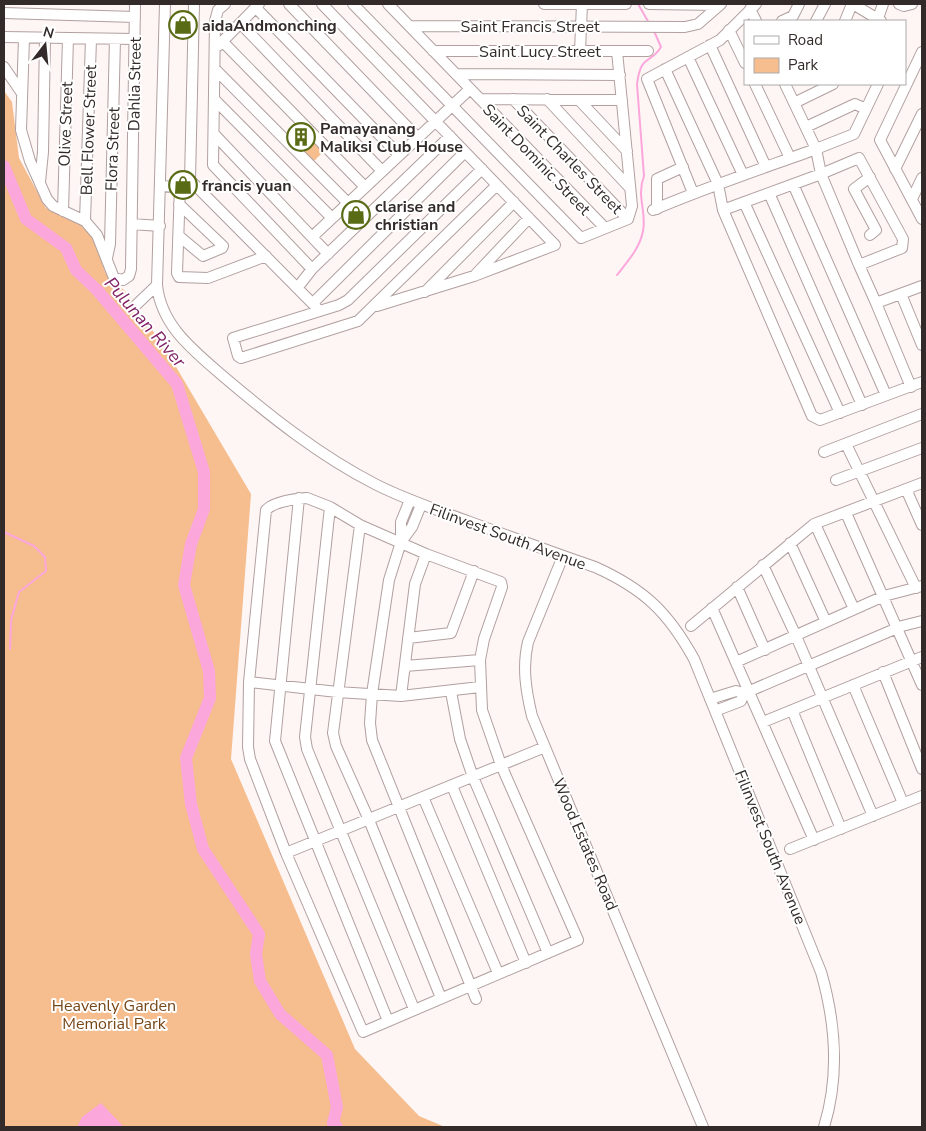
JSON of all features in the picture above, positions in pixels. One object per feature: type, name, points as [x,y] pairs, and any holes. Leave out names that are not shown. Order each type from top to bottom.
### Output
[{"type":"street","name":"Dahlia Street","points":[[106,259],[111,272],[118,280],[127,279],[131,269],[135,4]]},
{"type":"street","name":"Filinvest South Avenue","points":[[166,4],[157,285],[158,299],[164,314],[172,326],[203,359],[297,435],[336,461],[375,484],[410,500],[622,579],[643,593],[662,610],[685,643],[814,949],[827,993],[832,1019],[835,1065],[831,1100],[824,1127]]},
{"type":"street","points":[[194,4],[190,180],[315,306]]},
{"type":"street","points":[[225,4],[216,15],[219,44],[215,69],[214,99],[213,160],[216,170],[312,270]]},
{"type":"street","points":[[289,4],[417,137]]},
{"type":"street","points":[[322,4],[555,245],[424,293],[375,306]]},
{"type":"street","points":[[353,4],[581,238],[628,220],[632,206],[617,51]]},
{"type":"street","name":"Saint Dominic Street","points":[[388,4],[605,228]]},
{"type":"street","points":[[544,4],[626,4]]},
{"type":"street","points":[[580,51],[582,4]]},
{"type":"street","points":[[649,4],[720,4]]},
{"type":"street","name":"Saint Francis Street","points":[[410,26],[692,26],[698,24],[720,4]]},
{"type":"street","points":[[784,20],[793,16],[799,4]]},
{"type":"street","points":[[817,20],[825,4]]},
{"type":"street","points":[[845,20],[853,4],[877,20]]},
{"type":"street","points":[[878,20],[883,4]]},
{"type":"street","points":[[899,4],[904,6],[912,4]]},
{"type":"street","points":[[219,44],[257,6],[399,155]]},
{"type":"street","points":[[753,7],[756,20]]},
{"type":"street","points":[[694,193],[646,79],[720,40],[753,7]]},
{"type":"street","points":[[4,13],[135,17]]},
{"type":"street","points":[[240,23],[382,171]]},
{"type":"street","points":[[729,30],[744,61]]},
{"type":"street","points":[[4,37],[135,39]]},
{"type":"street","points":[[24,38],[21,130],[30,161],[52,206],[85,221],[97,235],[106,259]]},
{"type":"street","points":[[40,183],[43,152],[45,38]]},
{"type":"street","name":"Olive Street","points":[[64,210],[68,38]]},
{"type":"street","name":"Bell Flower Street","points":[[85,221],[91,39]]},
{"type":"street","name":"Flora Street","points":[[106,259],[110,244],[115,39]]},
{"type":"street","points":[[219,44],[365,187]]},
{"type":"street","points":[[710,45],[766,167]]},
{"type":"street","name":"Saint Lucy Street","points":[[433,51],[648,51]]},
{"type":"street","points":[[922,52],[919,66],[880,140],[922,219]]},
{"type":"street","points":[[688,57],[743,175]]},
{"type":"street","points":[[4,67],[21,93]]},
{"type":"street","points":[[215,69],[348,203]]},
{"type":"street","points":[[665,69],[718,184],[723,210],[812,416],[820,420],[922,382]]},
{"type":"street","points":[[456,74],[620,76]]},
{"type":"street","points":[[754,85],[790,158]]},
{"type":"street","points":[[785,85],[816,149],[821,174],[911,387]]},
{"type":"street","points":[[794,103],[831,85]]},
{"type":"street","points":[[683,167],[657,179],[655,210],[694,193],[854,134],[878,85]]},
{"type":"street","points":[[312,237],[470,89]]},
{"type":"street","points":[[214,99],[332,218]]},
{"type":"street","points":[[480,99],[622,100]]},
{"type":"street","name":"Saint Charles Street","points":[[513,99],[628,220]]},
{"type":"street","points":[[547,100],[630,188]]},
{"type":"street","points":[[579,100],[627,151]]},
{"type":"street","points":[[806,127],[855,104],[866,109]]},
{"type":"street","points":[[895,169],[922,114]]},
{"type":"street","points":[[214,134],[328,254]]},
{"type":"street","points":[[298,287],[328,254],[450,136]]},
{"type":"street","points":[[315,306],[465,152]]},
{"type":"street","points":[[723,210],[859,158],[903,238],[902,248],[859,265]]},
{"type":"street","points":[[482,169],[348,300],[339,305],[315,306],[233,338],[238,356],[241,358],[352,324],[386,296],[498,185]]},
{"type":"street","points":[[870,177],[854,189],[873,232],[894,221]]},
{"type":"street","points":[[912,199],[922,178]]},
{"type":"street","points":[[160,186],[180,187],[190,180]]},
{"type":"street","points":[[794,184],[886,396]]},
{"type":"street","points":[[180,187],[177,274],[179,277],[208,278],[266,256]]},
{"type":"street","points":[[768,193],[862,405]]},
{"type":"street","points":[[424,293],[514,202]]},
{"type":"street","points":[[744,202],[840,412]]},
{"type":"street","points":[[179,204],[223,246],[203,256],[179,236]]},
{"type":"street","points":[[474,276],[529,218]]},
{"type":"street","points":[[132,224],[160,226]]},
{"type":"street","points":[[135,306],[157,285]]},
{"type":"street","points":[[876,303],[922,286]]},
{"type":"street","points":[[901,294],[922,345]]},
{"type":"street","points":[[824,452],[922,414]]},
{"type":"street","points":[[736,662],[884,596],[919,587],[846,444]]},
{"type":"street","points":[[836,480],[922,448]]},
{"type":"street","points":[[691,626],[815,524],[922,483]]},
{"type":"street","points":[[906,489],[922,525]]},
{"type":"street","points":[[299,498],[275,741],[388,1021]]},
{"type":"street","points":[[299,498],[307,498],[330,507],[360,525],[426,554],[498,579],[502,587],[484,639],[480,660],[482,710],[501,765],[578,940],[363,1032],[286,854],[250,759],[248,747],[249,682],[266,510],[270,506],[299,498]]},
{"type":"street","points":[[401,542],[401,522],[410,500]]},
{"type":"street","points":[[421,504],[412,527],[401,542],[388,580],[372,694],[370,724],[372,740],[401,808],[476,999]]},
{"type":"street","points":[[330,507],[305,737],[307,749],[414,1010]]},
{"type":"street","points":[[846,512],[912,659],[922,686]]},
{"type":"street","points":[[815,524],[854,609]]},
{"type":"street","points":[[360,525],[333,734],[336,746],[370,820],[441,998]]},
{"type":"street","points":[[790,543],[826,622]]},
{"type":"street","points":[[401,696],[415,584],[426,554]]},
{"type":"street","name":"Wood Estates Road","points":[[563,556],[532,628],[525,655],[528,698],[546,747],[703,1127]]},
{"type":"street","points":[[763,565],[796,636],[873,816]]},
{"type":"street","points":[[408,638],[451,633],[474,571]]},
{"type":"street","points":[[737,588],[765,650]]},
{"type":"street","points":[[712,608],[747,692],[763,722],[814,840]]},
{"type":"street","points":[[710,699],[736,691],[747,692],[898,628],[922,621]]},
{"type":"street","points":[[763,722],[922,656]]},
{"type":"street","points":[[405,666],[480,660]]},
{"type":"street","points":[[883,672],[922,769]]},
{"type":"street","points":[[249,682],[337,692],[401,696],[452,692],[480,687]]},
{"type":"street","points":[[853,685],[903,803]]},
{"type":"street","points":[[452,692],[460,739],[473,777],[548,953]]},
{"type":"street","points":[[715,711],[741,701],[747,692]]},
{"type":"street","points":[[792,710],[841,829]]},
{"type":"street","points":[[286,854],[546,747]]},
{"type":"street","points":[[452,786],[526,963]]},
{"type":"street","points":[[790,849],[922,796]]},
{"type":"street","points":[[423,797],[498,973]]},
{"type":"green space","name":"Heavenly Garden Memorial Park","points":[[4,91],[12,102],[19,158],[46,208],[87,226],[95,240],[105,272],[128,294],[169,355],[251,494],[231,759],[355,1049],[419,1116],[445,1127],[4,1127]]},
{"type":"green space","points":[[312,135],[326,149],[314,161],[299,147]]},
{"type":"shaded area","points":[[101,1103],[124,1127],[77,1127],[82,1117]]},
{"type":"waterway","points":[[638,4],[649,23]]},
{"type":"waterway","points":[[617,275],[636,249],[643,231],[644,217],[641,191],[644,176],[637,84],[643,63],[661,47],[654,31]]},
{"type":"waterway","name":"Pulunan River","points":[[4,166],[26,219],[66,248],[76,270],[97,290],[177,384],[204,472],[204,509],[191,544],[184,585],[209,671],[210,698],[186,758],[191,804],[203,849],[259,934],[256,954],[260,981],[280,1014],[327,1055],[337,1107],[333,1123],[337,1127]]},
{"type":"waterway","points":[[4,532],[34,546],[45,557],[46,571],[19,592],[11,620],[10,649]]},
{"type":"place","name":"aidaAndmonching","points":[[183,25]]},
{"type":"place","name":"Pamayanang Maliksi Club House","points":[[301,137]]},
{"type":"place","name":"francis yuan","points":[[183,185]]},
{"type":"place","name":"clarise and christian","points":[[356,215]]}]
